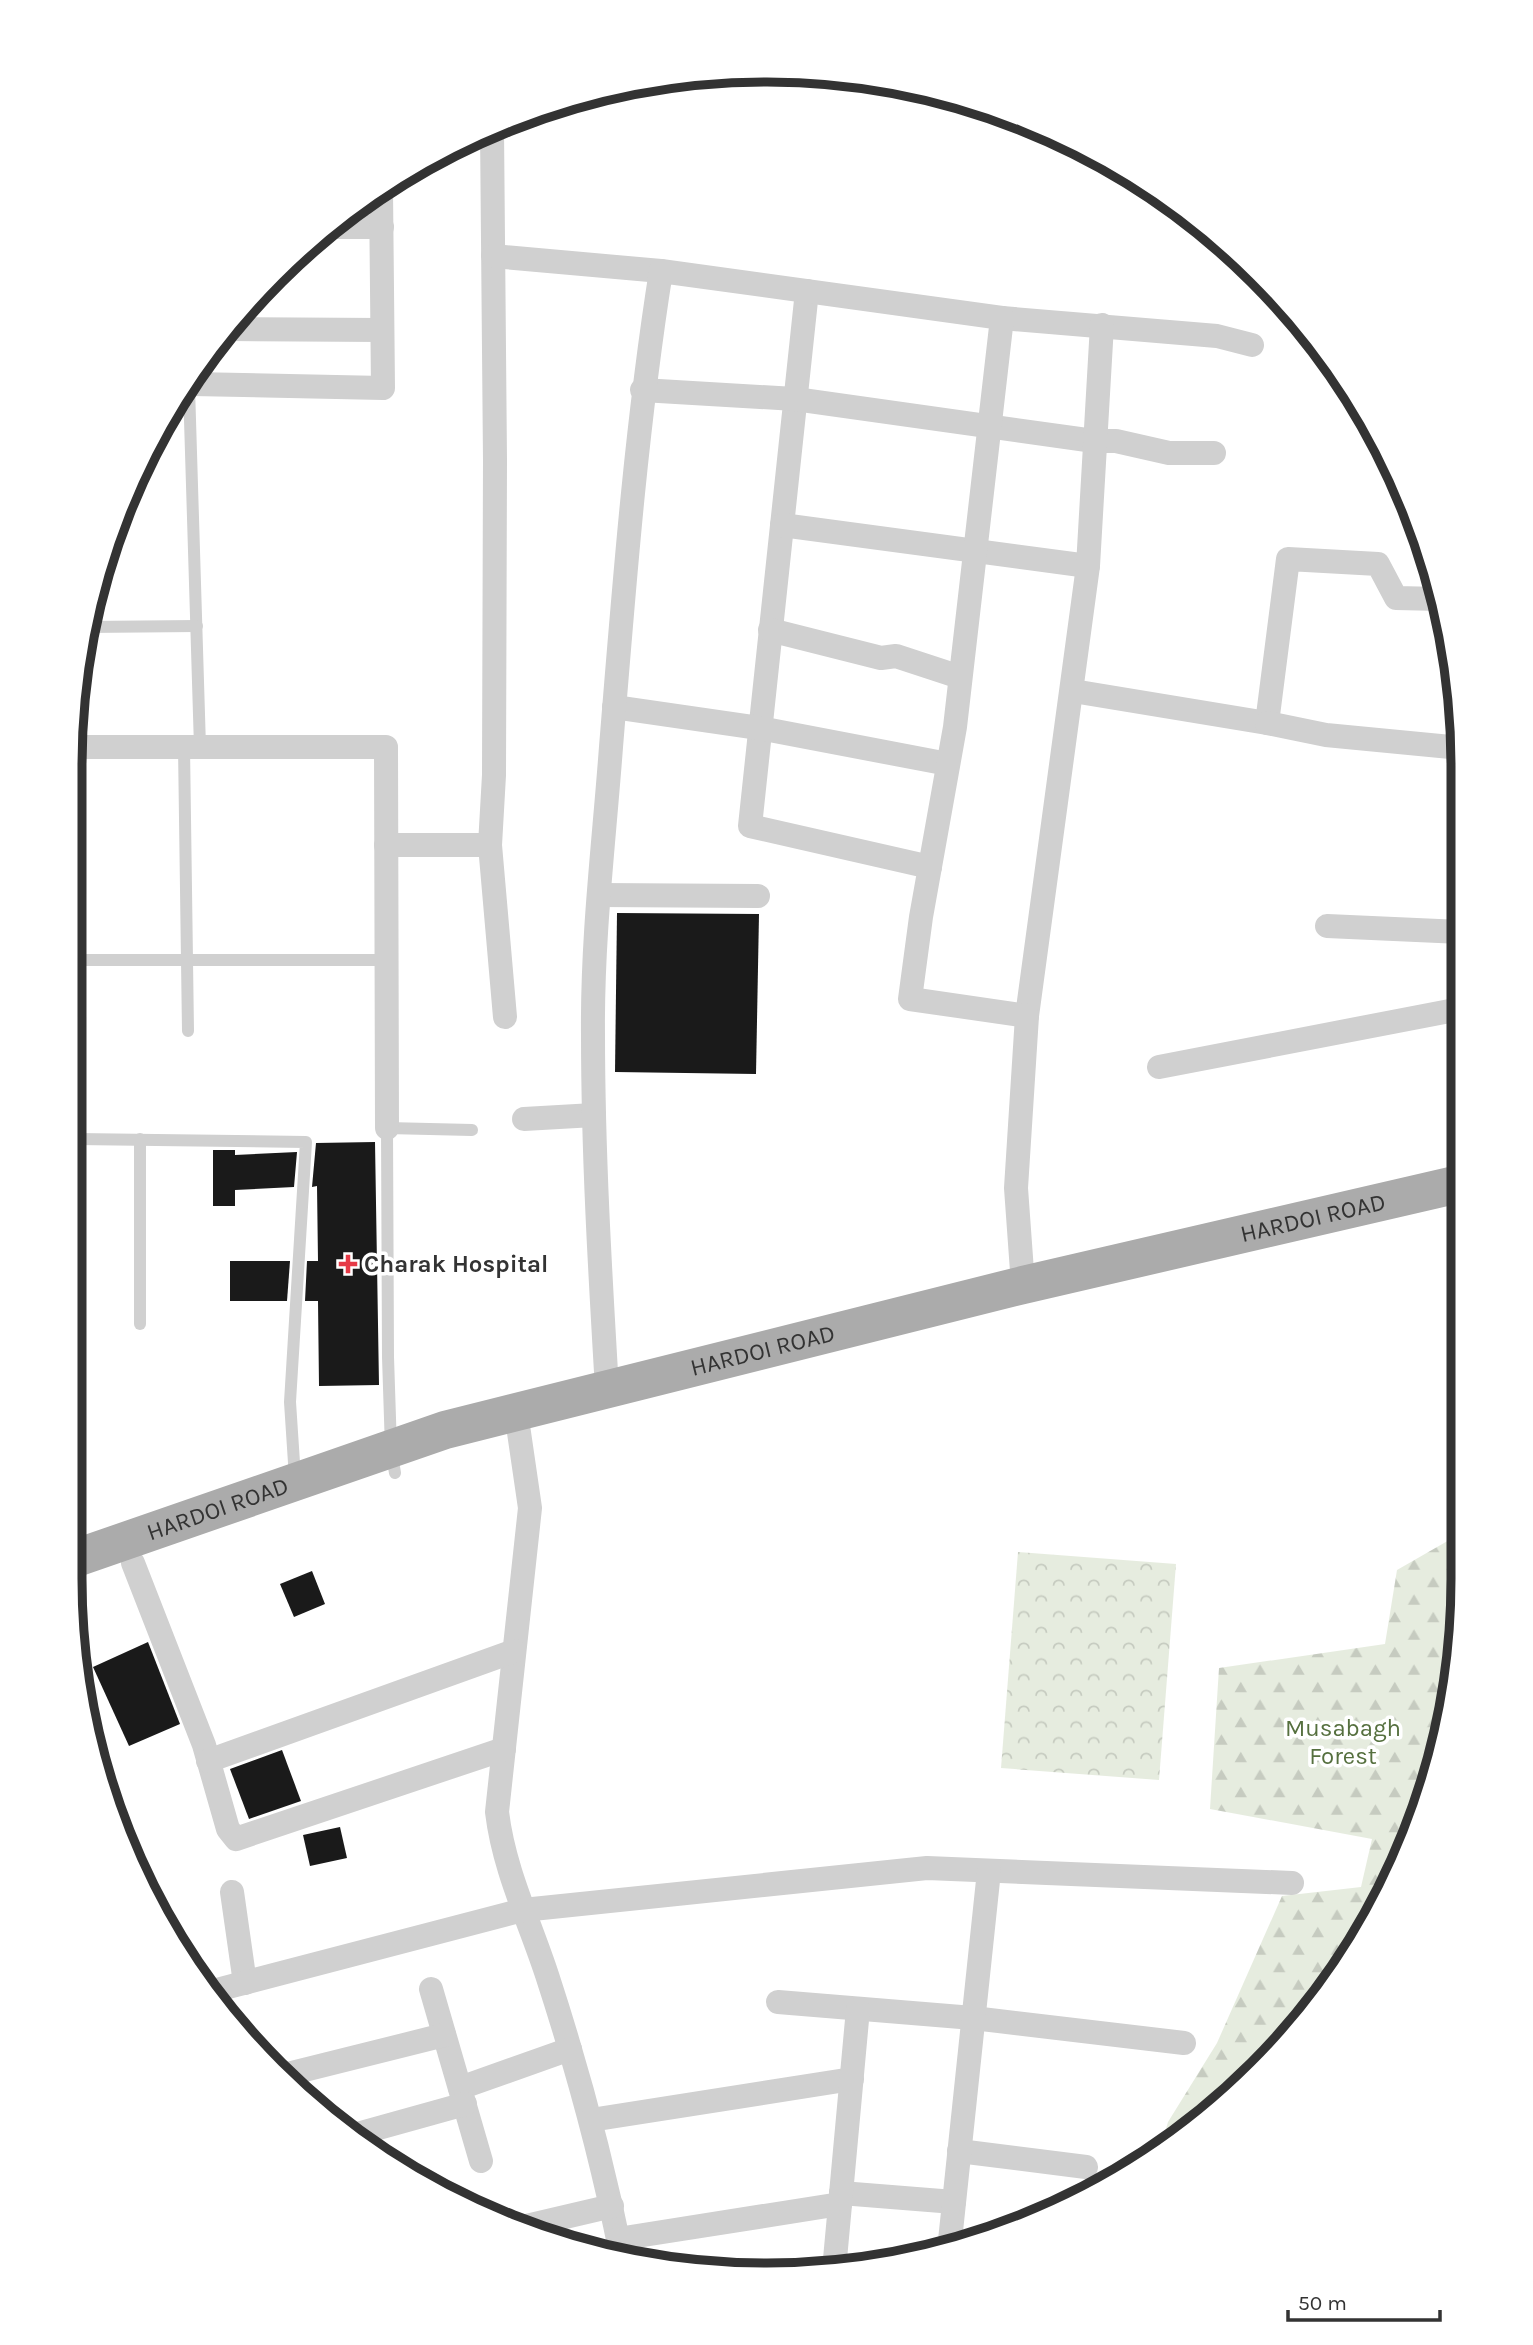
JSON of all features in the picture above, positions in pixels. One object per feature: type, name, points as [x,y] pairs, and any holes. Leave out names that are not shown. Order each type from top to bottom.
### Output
[{"type":"main road","name":"HARDOI ROAD","points":[[519,1424],[980,1308],[1023,1285],[1451,1186]]},
{"type":"main road","name":"HARDOI ROAD","points":[[82,1556],[296,1482],[393,1461],[449,1454],[607,1389],[980,1308],[1451,1211]]},
{"type":"main road","name":"HARDOI ROAD","points":[[82,1581],[393,1461]]},
{"type":"street","points":[[492,140],[494,748],[490,845],[505,1017]]},
{"type":"street","points":[[199,385],[383,388],[381,201]]},
{"type":"street","points":[[346,227],[382,228]]},
{"type":"street","points":[[493,256],[661,271],[1002,318],[1217,336],[1252,345]]},
{"type":"street","points":[[607,1389],[597,1232],[592,1032],[599,895],[642,390],[661,271]]},
{"type":"street","points":[[807,291],[750,827],[930,867]]},
{"type":"street","points":[[1002,318],[960,677],[910,999],[1027,1016]]},
{"type":"street","points":[[1023,1285],[1016,1188],[1027,1016],[1088,566],[1102,325]]},
{"type":"street","points":[[241,329],[382,330]]},
{"type":"street","points":[[642,390],[795,399],[1094,441],[1116,441],[1169,453],[1214,453]]},
{"type":"street","points":[[782,525],[1088,566]]},
{"type":"street","points":[[1267,723],[1288,558],[1378,564],[1396,598],[1429,599]]},
{"type":"street","points":[[769,630],[881,658],[897,656],[960,677]]},
{"type":"street","points":[[1073,691],[1326,735],[1450,747]]},
{"type":"street","points":[[614,707],[760,728],[948,764]]},
{"type":"street","points":[[83,747],[386,747],[387,1128]]},
{"type":"street","points":[[386,845],[490,845]]},
{"type":"street","points":[[599,895],[758,896]]},
{"type":"street","points":[[1327,926],[1451,932]]},
{"type":"street","points":[[1159,1067],[1451,1011]]},
{"type":"street","points":[[524,1119],[594,1115]]},
{"type":"street","points":[[519,1424],[530,1508],[497,1812],[501,1851],[570,2049],[591,2120],[620,2246],[841,2198],[954,2202]]},
{"type":"street","points":[[133,1563],[208,1761],[228,1829],[236,1839],[503,1748]]},
{"type":"street","points":[[208,1761],[514,1651]]},
{"type":"street","points":[[220,1989],[523,1910],[927,1868],[1292,1883]]},
{"type":"street","points":[[950,2237],[989,1871]]},
{"type":"street","points":[[232,1892],[245,1983]]},
{"type":"street","points":[[431,1989],[481,2161]]},
{"type":"street","points":[[778,2002],[973,2018],[1184,2043]]},
{"type":"street","points":[[835,2259],[858,2009]]},
{"type":"street","points":[[294,2073],[444,2035]]},
{"type":"street","points":[[364,2131],[463,2096],[570,2049]]},
{"type":"street","points":[[591,2120],[852,2079]]},
{"type":"street","points":[[959,2151],[1086,2167]]},
{"type":"street","points":[[539,2223],[612,2206]]},
{"type":"lane","points":[[188,1031],[192,747],[197,626],[191,397]]},
{"type":"lane","points":[[97,626],[197,626]]},
{"type":"lane","points":[[82,960],[387,961]]},
{"type":"lane","points":[[393,1461],[387,1128],[472,1130]]},
{"type":"lane","points":[[82,1139],[306,1142],[290,1402],[296,1482]]},
{"type":"lane","points":[[140,1139],[141,1324]]},
{"type":"green space","name":"Musabagh Forest","points":[[1451,1539],[1449,1623],[1438,1712],[1427,1756],[1399,1840],[1359,1921],[1309,1995],[1281,2030],[1218,2093],[1164,2134],[1168,2122],[1217,2043],[1282,1896],[1361,1887],[1372,1839],[1210,1809],[1219,1668],[1385,1644],[1397,1570]]},
{"type":"green space","points":[[1018,1552],[1176,1564],[1159,1780],[1001,1768]]},
{"type":"building","points":[[617,913],[759,914],[756,1074],[615,1072]]},
{"type":"building","points":[[375,1142],[379,1385],[319,1386],[318,1301],[305,1301],[307,1261],[318,1261],[317,1186],[312,1187],[316,1143]]},
{"type":"building","points":[[213,1150],[235,1150],[235,1155],[297,1152],[294,1187],[235,1190],[235,1206],[213,1206]]},
{"type":"building","points":[[230,1261],[290,1261],[287,1301],[230,1301]]},
{"type":"building","points":[[312,1571],[325,1604],[294,1617],[280,1584]]},
{"type":"building","points":[[148,1642],[180,1724],[129,1746],[93,1667]]},
{"type":"building","points":[[282,1750],[301,1801],[249,1819],[230,1769]]},
{"type":"building","points":[[340,1827],[347,1858],[310,1866],[303,1835]]},
{"type":"place","name":"Charak Hospital","points":[[348,1264]]}]
